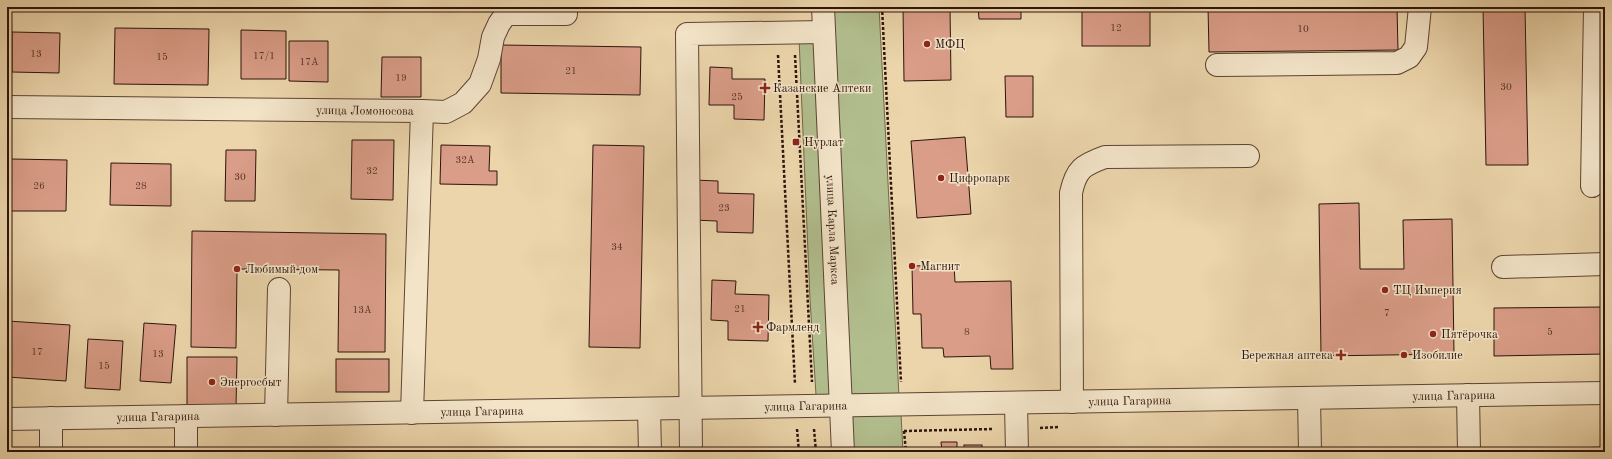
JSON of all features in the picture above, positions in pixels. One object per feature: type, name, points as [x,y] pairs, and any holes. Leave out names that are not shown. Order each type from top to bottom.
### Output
[{"type":"street","name":"улица Карла Маркса","points":[[823,7],[843,452]]},
{"type":"street","points":[[1217,65],[1397,63],[1409,57],[1416,48],[1420,7]]},
{"type":"street","points":[[1592,186],[1599,115],[1595,7]]},
{"type":"street","points":[[422,112],[446,112],[463,103],[480,84],[489,59],[493,37],[506,14],[566,14]]},
{"type":"street","points":[[690,452],[687,34],[824,32]]},
{"type":"street","name":"улица Ломоносова","points":[[7,107],[422,112],[412,413]]},
{"type":"street","points":[[1072,402],[1071,193],[1074,178],[1087,163],[1105,157],[1248,156]]},
{"type":"street","points":[[1503,267],[1605,264]]},
{"type":"street","points":[[276,415],[279,289]]},
{"type":"street","name":"улица Гагарина","points":[[7,419],[1605,393]]},
{"type":"street","points":[[1468,395],[1470,452]]},
{"type":"street","points":[[1309,398],[1310,452]]},
{"type":"street","points":[[1016,403],[1017,452]]},
{"type":"street","points":[[649,409],[650,452]]},
{"type":"street","points":[[186,416],[186,452]]},
{"type":"street","points":[[51,418],[51,452]]},
{"type":"path","points":[[882,7],[902,405]]},
{"type":"path","points":[[785,33],[804,406],[799,452]]},
{"type":"path","points":[[785,33],[804,406],[816,452]]},
{"type":"green space","points":[[828,7],[879,7],[899,397],[849,399]]},
{"type":"green space","points":[[821,37],[835,396],[816,395],[810,299],[799,38]]},
{"type":"green space","points":[[901,414],[903,452],[852,452],[850,415]]},
{"type":"building","name":"МФЦ","points":[[903,7],[950,7],[951,80],[904,81]]},
{"type":"building","points":[[978,7],[1021,7],[1021,19],[979,19]]},
{"type":"building","points":[[1082,7],[1150,7],[1150,46],[1082,46]]},
{"type":"building","points":[[1208,7],[1397,7],[1398,50],[1209,52]]},
{"type":"building","points":[[1483,7],[1525,7],[1528,165],[1486,165]]},
{"type":"building","points":[[115,28],[209,29],[208,85],[114,84]]},
{"type":"building","points":[[241,30],[286,31],[286,79],[241,79]]},
{"type":"building","points":[[12,32],[60,33],[59,73],[12,72]]},
{"type":"building","points":[[289,41],[328,41],[328,82],[289,81]]},
{"type":"building","points":[[501,45],[641,47],[640,95],[501,93]]},
{"type":"building","points":[[382,57],[421,57],[421,97],[381,97]]},
{"type":"building","points":[[710,67],[732,68],[732,79],[765,79],[764,120],[734,119],[734,105],[709,105]]},
{"type":"building","points":[[1005,76],[1033,76],[1033,117],[1006,117]]},
{"type":"building","points":[[965,137],[971,214],[917,218],[911,141]]},
{"type":"building","points":[[352,140],[394,140],[393,200],[351,199]]},
{"type":"building","points":[[441,145],[490,146],[489,171],[497,171],[497,185],[440,184]]},
{"type":"building","points":[[593,145],[644,146],[640,348],[589,347]]},
{"type":"building","points":[[226,150],[256,150],[255,201],[225,201]]},
{"type":"building","points":[[11,159],[67,160],[66,211],[11,211]]},
{"type":"building","points":[[111,163],[171,164],[171,206],[110,205]]},
{"type":"building","points":[[694,180],[718,181],[718,193],[754,194],[753,233],[717,232],[717,221],[693,220]]},
{"type":"building","points":[[1359,203],[1360,269],[1404,269],[1403,220],[1452,219],[1454,354],[1321,356],[1319,204]]},
{"type":"building","points":[[192,231],[386,234],[385,352],[338,352],[339,270],[237,269],[236,348],[191,347]]},
{"type":"building","points":[[954,265],[955,282],[1011,281],[1013,369],[991,369],[990,356],[944,357],[943,348],[922,348],[921,314],[913,314],[912,266]]},
{"type":"building","points":[[712,280],[736,281],[735,294],[769,295],[768,341],[728,340],[728,321],[711,320]]},
{"type":"building","points":[[1605,307],[1605,354],[1494,356],[1494,308]]},
{"type":"building","points":[[7,321],[70,325],[66,381],[7,377]]},
{"type":"building","points":[[144,323],[176,325],[171,383],[140,381]]},
{"type":"building","points":[[88,339],[123,341],[120,390],[85,388]]},
{"type":"building","name":"Энергосбыт","points":[[187,357],[237,357],[236,407],[187,407]]},
{"type":"building","points":[[336,359],[389,359],[389,392],[336,392]]},
{"type":"building","points":[[941,442],[957,442],[957,452],[942,452]]},
{"type":"building","points":[[964,445],[982,445],[982,452],[964,452]]},
{"type":"building","points":[[1605,447],[1605,452],[1538,452],[1538,449]]},
{"type":"place","name":"МФЦ","points":[[927,44]]},
{"type":"place","name":"Казанские Аптеки","points":[[765,88]]},
{"type":"place","name":"Нурлат","points":[[796,142]]},
{"type":"place","name":"Цифропарк","points":[[941,178]]},
{"type":"place","name":"Магнит","points":[[912,266]]},
{"type":"place","name":"Любимый дом","points":[[237,269]]},
{"type":"place","name":"ТЦ Империя","points":[[1385,290]]},
{"type":"place","name":"Фармленд","points":[[758,327]]},
{"type":"place","name":"Пятёрочка","points":[[1433,334]]},
{"type":"place","name":"Бережная аптека","points":[[1341,355]]},
{"type":"place","name":"Изобилие","points":[[1404,355]]},
{"type":"place","name":"Энергосбыт","points":[[212,382]]}]
